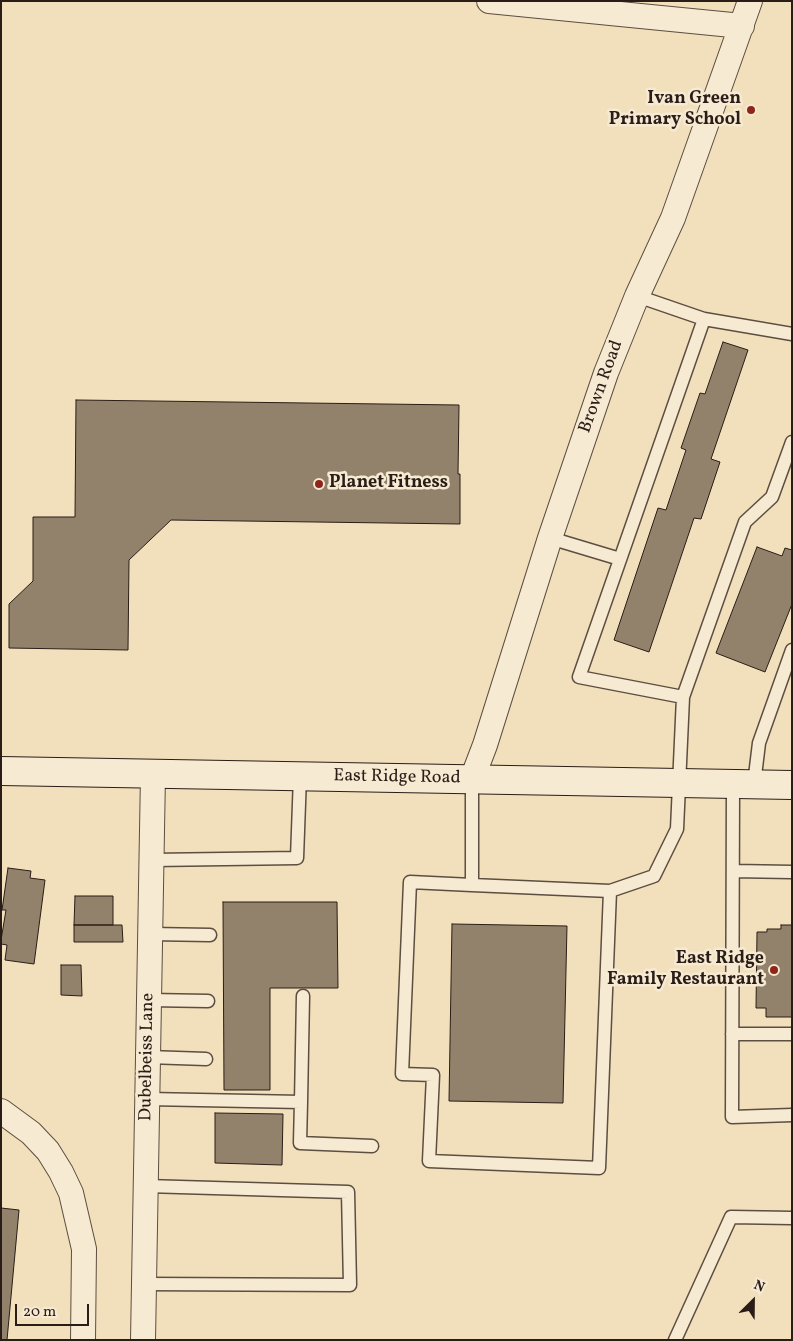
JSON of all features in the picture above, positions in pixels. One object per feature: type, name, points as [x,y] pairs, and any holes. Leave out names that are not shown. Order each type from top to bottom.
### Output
[{"type":"main road","name":"East Ridge Road","points":[[1,771],[792,785]]},
{"type":"street","points":[[489,1],[742,26]]},
{"type":"street","name":"Brown Road","points":[[472,779],[485,745],[550,538],[606,373],[637,296],[673,218],[750,1]]},
{"type":"street","name":"Dubelbeiss Lane","points":[[143,1340],[154,774]]},
{"type":"street","points":[[1,1111],[31,1133],[48,1151],[71,1193],[84,1250],[83,1340]]},
{"type":"lane","points":[[637,296],[704,319],[792,334]]},
{"type":"lane","points":[[683,697],[579,677],[704,319]]},
{"type":"lane","points":[[610,891],[599,1168],[429,1161],[432,1075],[402,1074],[410,882],[610,891],[654,876],[677,829],[683,697],[745,522],[772,497],[792,442]]},
{"type":"lane","points":[[550,538],[620,559]]},
{"type":"lane","points":[[792,650],[744,784],[733,871],[732,1117],[792,1115]]},
{"type":"lane","points":[[152,860],[297,858],[300,776]]},
{"type":"lane","points":[[472,779],[472,885]]},
{"type":"lane","points":[[733,871],[792,872]]},
{"type":"lane","points":[[151,934],[210,935]]},
{"type":"lane","points":[[303,996],[300,1143],[372,1146]]},
{"type":"lane","points":[[149,1000],[208,1001]]},
{"type":"lane","points":[[732,1034],[792,1034]]},
{"type":"lane","points":[[148,1056],[206,1059]]},
{"type":"lane","points":[[148,1100],[301,1102]]},
{"type":"lane","points":[[144,1284],[350,1285],[348,1192],[146,1186]]},
{"type":"lane","points":[[675,1340],[731,1217],[792,1218]]},
{"type":"building","points":[[723,342],[748,350],[711,459],[720,462],[701,519],[694,518],[649,652],[614,640],[658,508],[666,510],[686,450],[681,448],[700,393],[705,394]]},
{"type":"building","points":[[76,400],[459,405],[458,474],[460,474],[460,524],[171,520],[129,560],[128,650],[9,648],[9,604],[33,581],[33,517],[75,517]]},
{"type":"building","points":[[757,547],[782,556],[785,548],[792,550],[792,604],[765,672],[716,653]]},
{"type":"building","points":[[8,868],[31,871],[30,878],[45,880],[34,964],[5,960],[7,945],[1,944],[1,940],[6,910],[2,910]]},
{"type":"building","points":[[75,896],[113,896],[113,925],[74,925]]},
{"type":"building","points":[[223,902],[337,902],[338,988],[270,988],[270,1090],[224,1090]]},
{"type":"building","points":[[452,924],[567,926],[563,1103],[449,1101]]},
{"type":"building","points":[[74,925],[122,925],[123,942],[74,942]]},
{"type":"building","name":"East Ridge Family Restaurant","points":[[781,925],[792,925],[792,1017],[766,1017],[766,1008],[756,1008],[757,932],[767,932],[767,929],[781,929]]},
{"type":"building","points":[[61,965],[81,965],[82,996],[61,995]]},
{"type":"building","points":[[215,1113],[283,1114],[282,1165],[215,1163]]},
{"type":"building","points":[[1,1208],[19,1210],[7,1340],[1,1340]]},
{"type":"place","name":"Ivan Green Primary School","points":[[751,110]]},
{"type":"place","name":"Planet Fitness","points":[[319,484]]},
{"type":"place","name":"East Ridge Family Restaurant","points":[[774,970]]}]
